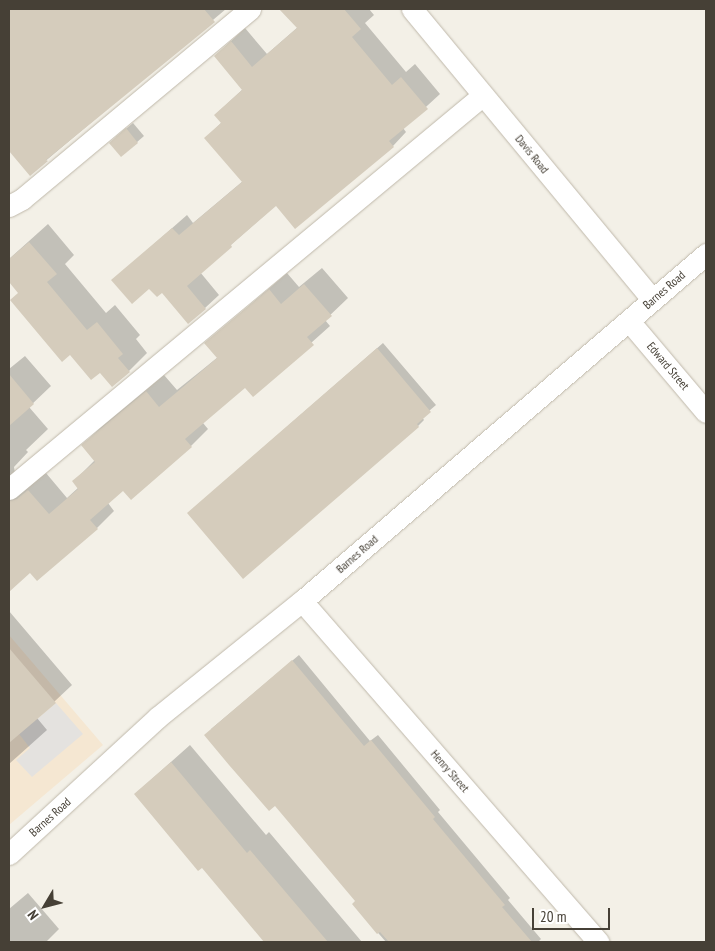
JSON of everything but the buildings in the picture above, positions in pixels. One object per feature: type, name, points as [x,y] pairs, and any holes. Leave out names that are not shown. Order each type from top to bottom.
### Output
[{"type":"street","points":[[9,206],[22,199],[250,9]]},
{"type":"street","name":"Davis Road","points":[[412,9],[652,299]]},
{"type":"street","points":[[9,489],[483,95]]},
{"type":"street","name":"Barnes Road","points":[[9,854],[158,718],[302,601],[706,254]]},
{"type":"street","name":"Edward Street","points":[[629,321],[706,412]]},
{"type":"street","name":"Henry Street","points":[[302,601],[598,942]]},
{"type":"shaded area","points":[[9,635],[103,745],[9,825]]},
{"type":"shaded area","points":[[56,703],[83,734],[32,777],[16,760],[30,748],[19,734]]}]
